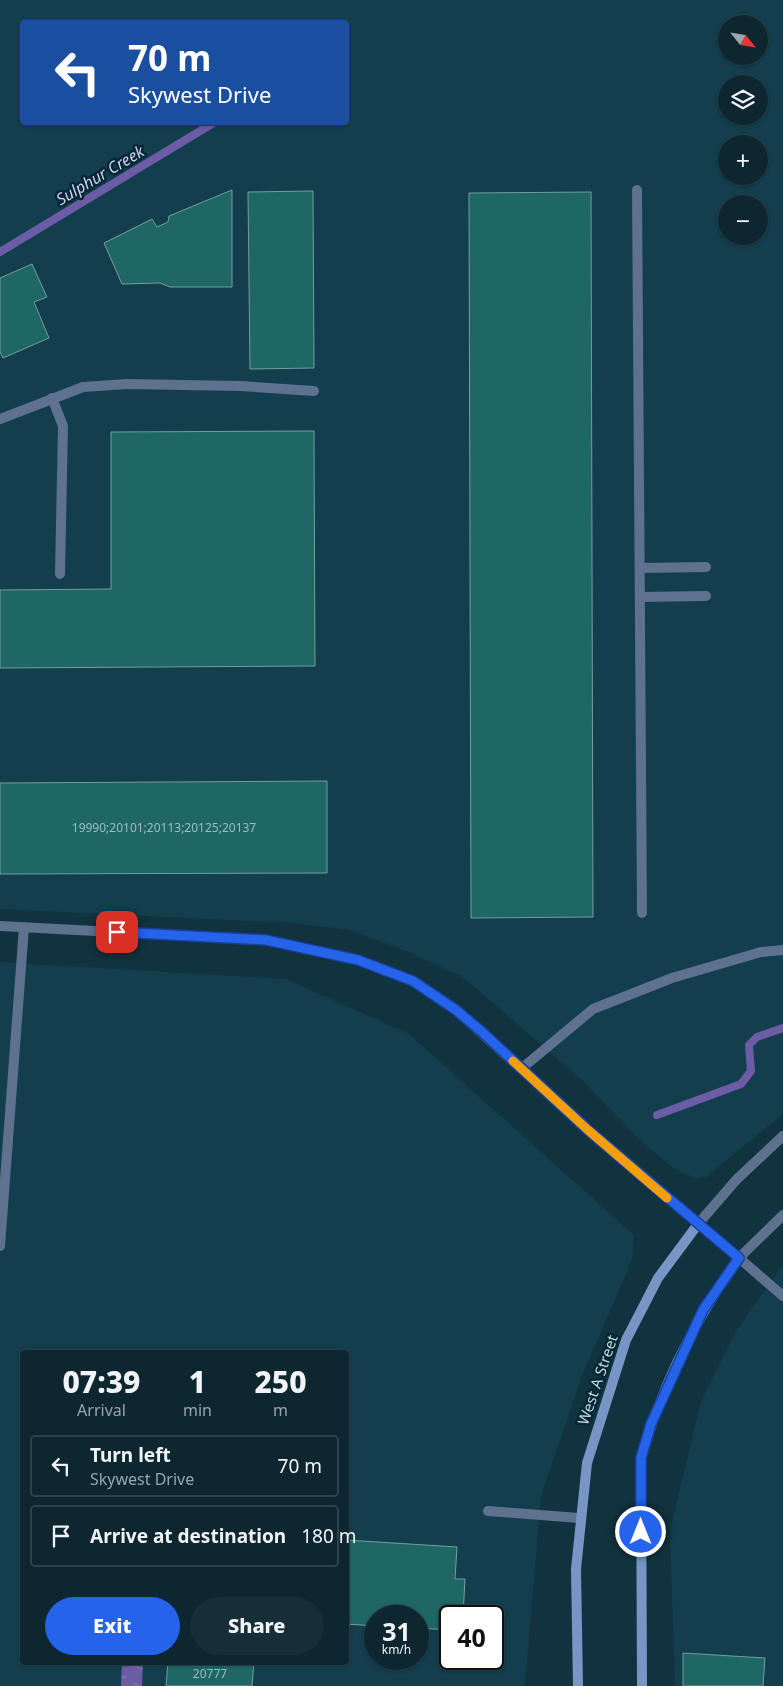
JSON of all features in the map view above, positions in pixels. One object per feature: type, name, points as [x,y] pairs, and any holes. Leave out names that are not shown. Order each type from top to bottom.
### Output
[{"type":"street","points":[[637,190],[642,913]]},
{"type":"street","points":[[0,419],[83,387],[128,384],[240,386],[314,391]]},
{"type":"street","points":[[52,398],[63,426],[60,574]]},
{"type":"street","points":[[640,568],[706,567]]},
{"type":"street","points":[[640,597],[706,596]]},
{"type":"street","points":[[0,926],[266,940],[358,960],[413,981],[456,1010],[595,1136],[783,1296]]},
{"type":"street","points":[[0,1246],[24,927]]},
{"type":"street","points":[[521,1069],[593,1009],[672,978],[761,952],[783,950]]},
{"type":"street","name":"West A Street","points":[[578,1686],[576,1569],[587,1463],[626,1340],[658,1278],[698,1224],[737,1179],[783,1136]]},
{"type":"street","points":[[642,1686],[641,1458],[651,1424],[665,1389],[703,1310],[739,1258],[783,1215]]},
{"type":"street","points":[[488,1511],[580,1518]]},
{"type":"shaded area","points":[[0,0],[783,0],[783,1114],[706,1177],[697,1179],[673,1168],[641,1141],[582,1080],[464,978],[409,952],[349,930],[294,923],[0,909]]},
{"type":"shaded area","points":[[0,962],[286,979],[409,1034],[634,1235],[632,1260],[582,1376],[541,1496],[525,1686],[0,1686]]},
{"type":"shaded area","points":[[783,1265],[783,1686],[675,1686],[670,1530],[701,1401],[737,1329]]},
{"type":"water","points":[[122,1665],[143,1665],[142,1686],[121,1686]]},
{"type":"building","points":[[232,190],[232,287],[170,287],[160,283],[122,284],[104,243],[152,219],[157,227],[168,222],[169,216]]},
{"type":"building","points":[[313,191],[314,368],[250,369],[248,192]]},
{"type":"building","points":[[591,192],[593,917],[471,918],[469,193]]},
{"type":"building","points":[[32,264],[47,297],[34,302],[49,338],[3,358],[0,352],[0,278]]},
{"type":"building","points":[[314,431],[315,666],[0,668],[0,590],[111,589],[111,432]]},
{"type":"building","points":[[327,781],[327,873],[0,874],[0,783]]},
{"type":"building","points":[[349,1540],[457,1547],[455,1579],[465,1579],[464,1605],[439,1605],[439,1629],[429,1629],[429,1605],[364,1605],[364,1625],[349,1624]]},
{"type":"building","points":[[683,1653],[765,1658],[763,1686],[683,1686]]},
{"type":"building","points":[[168,1665],[254,1665],[252,1686],[166,1686]]},
{"type":"waterway","name":"Sulphur Creek","points":[[0,252],[210,125]]},
{"type":"waterway","points":[[657,1115],[741,1084],[751,1071],[749,1045],[757,1037],[783,1028]]},
{"type":"slow traffic","points":[[513,1061],[588,1130],[667,1198]]},
{"type":"route","points":[[117,932],[266,940],[358,960],[413,981],[456,1010],[494,1042],[588,1130],[739,1258],[703,1310],[665,1389],[651,1424],[641,1458],[641,1532]]}]
